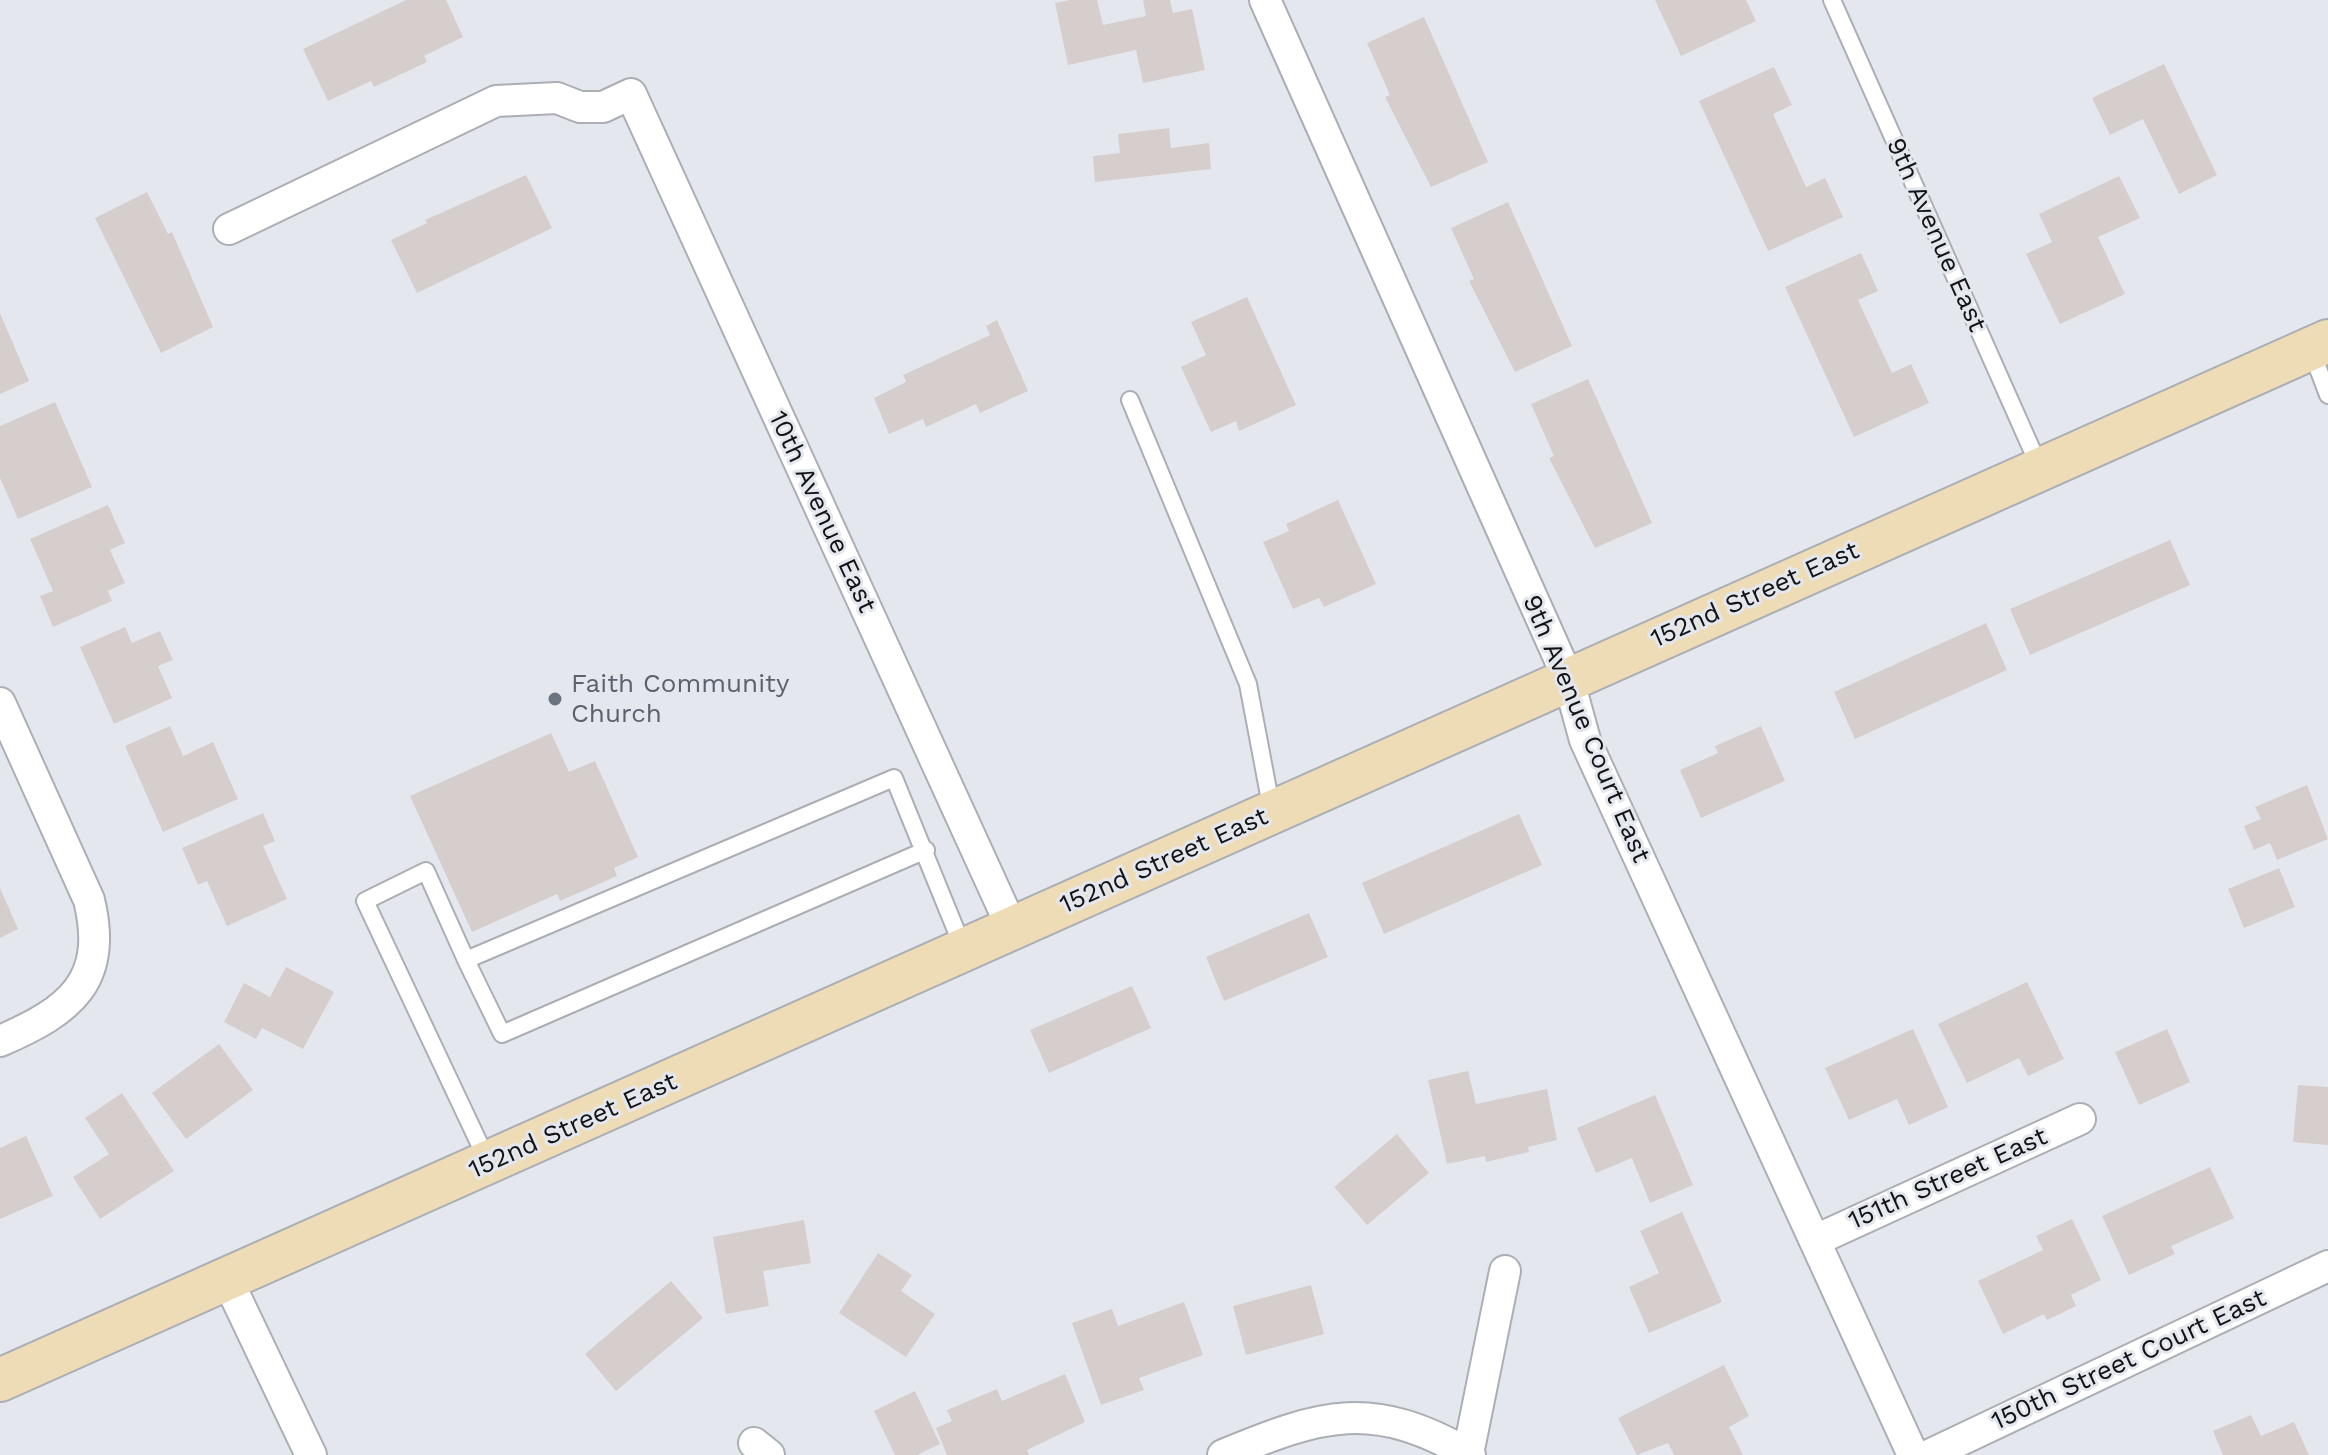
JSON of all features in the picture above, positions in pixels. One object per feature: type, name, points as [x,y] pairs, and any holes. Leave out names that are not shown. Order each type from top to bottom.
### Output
[{"type":"main road","name":"152nd Street East","points":[[0,1380],[965,952],[1568,678],[2319,345]]},
{"type":"street","name":"9th Avenue Court East","points":[[1265,0],[1568,678],[1585,740],[1913,1455]]},
{"type":"street","name":"10th Avenue East","points":[[229,229],[496,101],[557,98],[580,107],[603,107],[631,94],[1013,930]]},
{"type":"street","points":[[0,703],[89,900],[97,932],[92,963],[81,991],[0,1041]]},
{"type":"street","name":"151th Street East","points":[[1816,1240],[2080,1119]]},
{"type":"street","name":"150th Street Court East","points":[[1929,1455],[2328,1266]]},
{"type":"street","points":[[1223,1455],[1334,1417],[1402,1423],[1469,1454],[1505,1271]]},
{"type":"street","points":[[227,1279],[311,1455]]},
{"type":"lane","name":"9th Avenue East","points":[[1832,0],[2040,469]]},
{"type":"lane","points":[[2319,345],[2328,395]]},
{"type":"lane","points":[[1130,400],[1248,684],[1272,812]]},
{"type":"lane","points":[[466,960],[894,778],[926,850],[965,952]]},
{"type":"lane","points":[[489,1163],[365,901],[426,871],[502,1034],[926,850]]},
{"type":"building","points":[[406,0],[446,0],[463,37],[424,56],[427,62],[374,87],[371,81],[328,101],[303,49]]},
{"type":"building","points":[[1097,0],[1103,25],[1146,16],[1143,0],[1170,0],[1173,13],[1192,9],[1205,70],[1143,83],[1136,50],[1068,65],[1055,3]]},
{"type":"building","points":[[1655,0],[1746,0],[1756,21],[1681,56]]},
{"type":"building","points":[[1424,17],[1488,162],[1431,187],[1385,97],[1390,95],[1367,43]]},
{"type":"building","points":[[2164,64],[2217,175],[2179,194],[2143,119],[2110,135],[2092,98]]},
{"type":"building","points":[[1774,67],[1792,105],[1773,114],[1806,187],[1825,178],[1843,217],[1768,251],[1699,101]]},
{"type":"building","points":[[1169,128],[1171,148],[1209,143],[1211,169],[1095,182],[1093,156],[1120,153],[1118,134]]},
{"type":"building","points":[[526,175],[552,228],[417,293],[391,240],[427,223],[425,220]]},
{"type":"building","points":[[2119,176],[2140,218],[2098,237],[2125,294],[2060,324],[2026,254],[2052,242],[2039,214]]},
{"type":"building","points":[[147,192],[168,234],[172,232],[213,327],[161,353],[95,218]]},
{"type":"building","points":[[1508,202],[1572,346],[1515,372],[1469,281],[1474,279],[1451,228]]},
{"type":"building","points":[[1861,253],[1878,291],[1858,300],[1892,373],[1911,364],[1929,403],[1854,437],[1785,287]]},
{"type":"building","points":[[1247,297],[1296,405],[1239,431],[1236,421],[1211,432],[1181,367],[1206,355],[1191,322]]},
{"type":"building","points":[[0,313],[29,381],[0,394]]},
{"type":"building","points":[[997,320],[1028,391],[980,413],[976,404],[926,427],[923,419],[889,434],[874,398],[906,382],[903,375],[990,335],[986,326]]},
{"type":"building","points":[[1588,379],[1652,523],[1595,548],[1549,458],[1554,456],[1531,404]]},
{"type":"building","points":[[55,402],[92,487],[18,519],[0,478],[0,426]]},
{"type":"building","points":[[1338,500],[1376,584],[1324,607],[1319,598],[1293,609],[1263,542],[1289,531],[1286,524]]},
{"type":"building","points":[[108,505],[125,543],[110,550],[125,583],[108,591],[112,601],[53,627],[40,596],[53,591],[30,539]]},
{"type":"building","points":[[2170,540],[2190,585],[2030,655],[2010,609]]},
{"type":"building","points":[[1986,623],[2007,670],[1855,739],[1834,692]]},
{"type":"building","points":[[125,627],[132,643],[160,631],[173,660],[158,666],[172,698],[114,724],[80,647]]},
{"type":"building","points":[[170,726],[183,756],[213,742],[238,799],[163,832],[125,746]]},
{"type":"building","points":[[1761,726],[1785,781],[1701,818],[1680,770],[1718,753],[1715,746]]},
{"type":"building","points":[[551,733],[569,772],[595,761],[638,857],[614,868],[617,876],[560,901],[557,894],[472,932],[410,796]]},
{"type":"building","points":[[2307,785],[2328,839],[2277,860],[2270,843],[2254,850],[2244,826],[2261,819],[2255,807]]},
{"type":"building","points":[[263,813],[275,841],[263,846],[287,899],[227,926],[207,881],[198,885],[182,848]]},
{"type":"building","points":[[1519,814],[1542,865],[1384,934],[1362,883]]},
{"type":"building","points":[[2279,868],[2295,907],[2244,928],[2228,889]]},
{"type":"building","points":[[0,888],[18,929],[0,938]]},
{"type":"building","points":[[1309,913],[1328,957],[1224,1001],[1206,957]]},
{"type":"building","points":[[286,967],[334,992],[303,1049],[262,1028],[256,1039],[224,1022],[244,983],[270,997]]},
{"type":"building","points":[[2027,982],[2064,1059],[2028,1076],[2019,1058],[1967,1083],[1938,1024]]},
{"type":"building","points":[[1132,986],[1151,1028],[1049,1073],[1030,1030]]},
{"type":"building","points":[[1913,1029],[1948,1107],[1909,1125],[1897,1099],[1849,1120],[1825,1068]]},
{"type":"building","points":[[2167,1029],[2190,1082],[2139,1105],[2115,1052]]},
{"type":"building","points":[[219,1044],[253,1090],[186,1139],[152,1093]]},
{"type":"building","points":[[1468,1071],[1476,1104],[1547,1089],[1557,1140],[1528,1147],[1529,1152],[1486,1162],[1485,1156],[1447,1164],[1428,1080]]},
{"type":"building","points":[[2298,1085],[2328,1087],[2328,1145],[2293,1142]]},
{"type":"building","points":[[122,1093],[174,1171],[100,1219],[73,1177],[109,1154],[85,1118]]},
{"type":"building","points":[[1655,1095],[1693,1185],[1650,1203],[1632,1158],[1596,1173],[1577,1128]]},
{"type":"building","points":[[1397,1134],[1429,1173],[1367,1225],[1334,1187]]},
{"type":"building","points":[[26,1136],[53,1196],[0,1219],[0,1148]]},
{"type":"building","points":[[2210,1167],[2234,1218],[2171,1246],[2175,1254],[2129,1275],[2102,1216]]},
{"type":"building","points":[[1682,1212],[1722,1302],[1649,1333],[1629,1287],[1659,1273],[1640,1231]]},
{"type":"building","points":[[2072,1219],[2101,1280],[2071,1295],[2076,1306],[2047,1320],[2044,1314],[2003,1334],[1978,1281],[2043,1250],[2036,1236]]},
{"type":"building","points":[[804,1220],[811,1263],[763,1271],[769,1306],[726,1314],[713,1237]]},
{"type":"building","points":[[878,1253],[912,1275],[901,1291],[935,1314],[906,1357],[839,1313]]},
{"type":"building","points":[[671,1281],[703,1318],[616,1391],[585,1354]]},
{"type":"building","points":[[1311,1285],[1324,1334],[1246,1355],[1233,1306]]},
{"type":"building","points":[[1184,1302],[1203,1355],[1139,1378],[1144,1390],[1101,1405],[1072,1323],[1112,1309],[1118,1326]]},
{"type":"building","points":[[1724,1365],[1749,1416],[1729,1427],[1743,1455],[1674,1455],[1668,1443],[1637,1455],[1618,1418]]},
{"type":"building","points":[[1065,1374],[1085,1422],[1027,1450],[1029,1455],[947,1455],[936,1428],[952,1421],[947,1410],[997,1389],[1002,1401]]},
{"type":"building","points":[[915,1391],[940,1444],[917,1455],[895,1455],[874,1411]]},
{"type":"building","points":[[2251,1415],[2261,1436],[2294,1422],[2309,1455],[2223,1455],[2213,1431]]},
{"type":"place","name":"Faith Community Church","points":[[555,699]]}]
